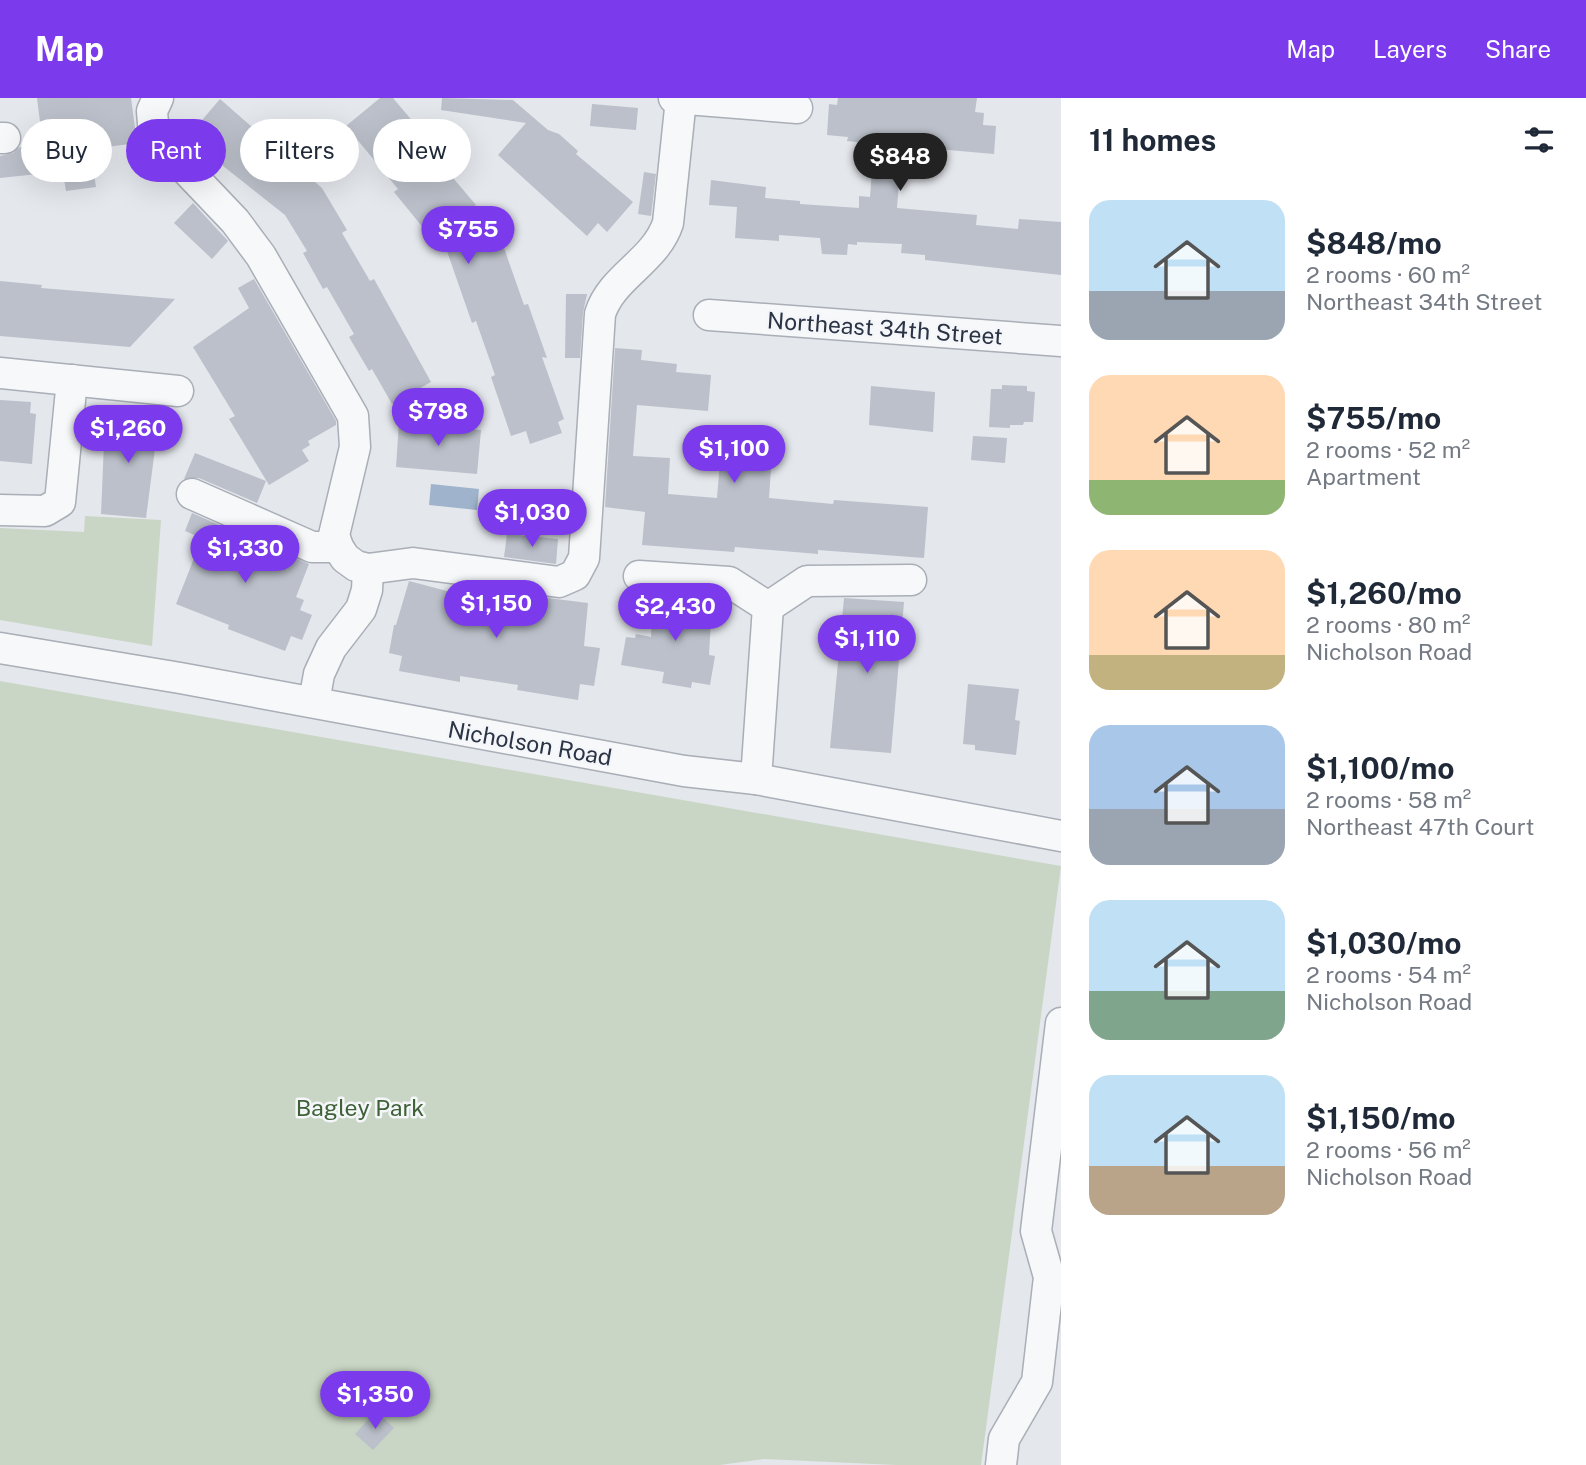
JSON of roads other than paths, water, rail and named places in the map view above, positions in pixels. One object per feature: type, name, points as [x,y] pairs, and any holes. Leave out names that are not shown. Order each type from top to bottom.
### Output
[{"type":"street","points":[[158,98],[152,111],[154,136],[236,221],[261,256],[353,416],[355,447],[334,535],[345,558],[356,566],[368,569],[413,563],[559,582],[568,580],[581,567],[584,558],[600,314],[604,300],[654,251],[663,238],[668,223],[681,99]]},
{"type":"street","points":[[674,98],[797,108]]},
{"type":"street","name":"Northeast 34th Street","points":[[709,315],[1061,341]]},
{"type":"street","points":[[0,373],[178,391]]},
{"type":"street","points":[[0,510],[45,512],[60,502],[72,380]]},
{"type":"street","points":[[192,494],[312,547],[338,547]]},
{"type":"street","points":[[314,702],[319,674],[331,648],[361,609],[367,590],[368,569]]},
{"type":"street","points":[[639,576],[729,582],[768,607]]},
{"type":"street","points":[[768,607],[807,581],[911,580]]},
{"type":"street","points":[[756,779],[768,607]]},
{"type":"street","name":"Nicholson Road","points":[[0,648],[314,702],[684,771],[756,779],[1061,836]]},
{"type":"street","points":[[1001,1465],[1004,1439],[1037,1382],[1049,1278],[1036,1231],[1061,1023]]},
{"type":"water","points":[[431,484],[479,489],[477,510],[429,505]]},
{"type":"park label","name":"Bagley Park","points":[[360,1107]]}]
